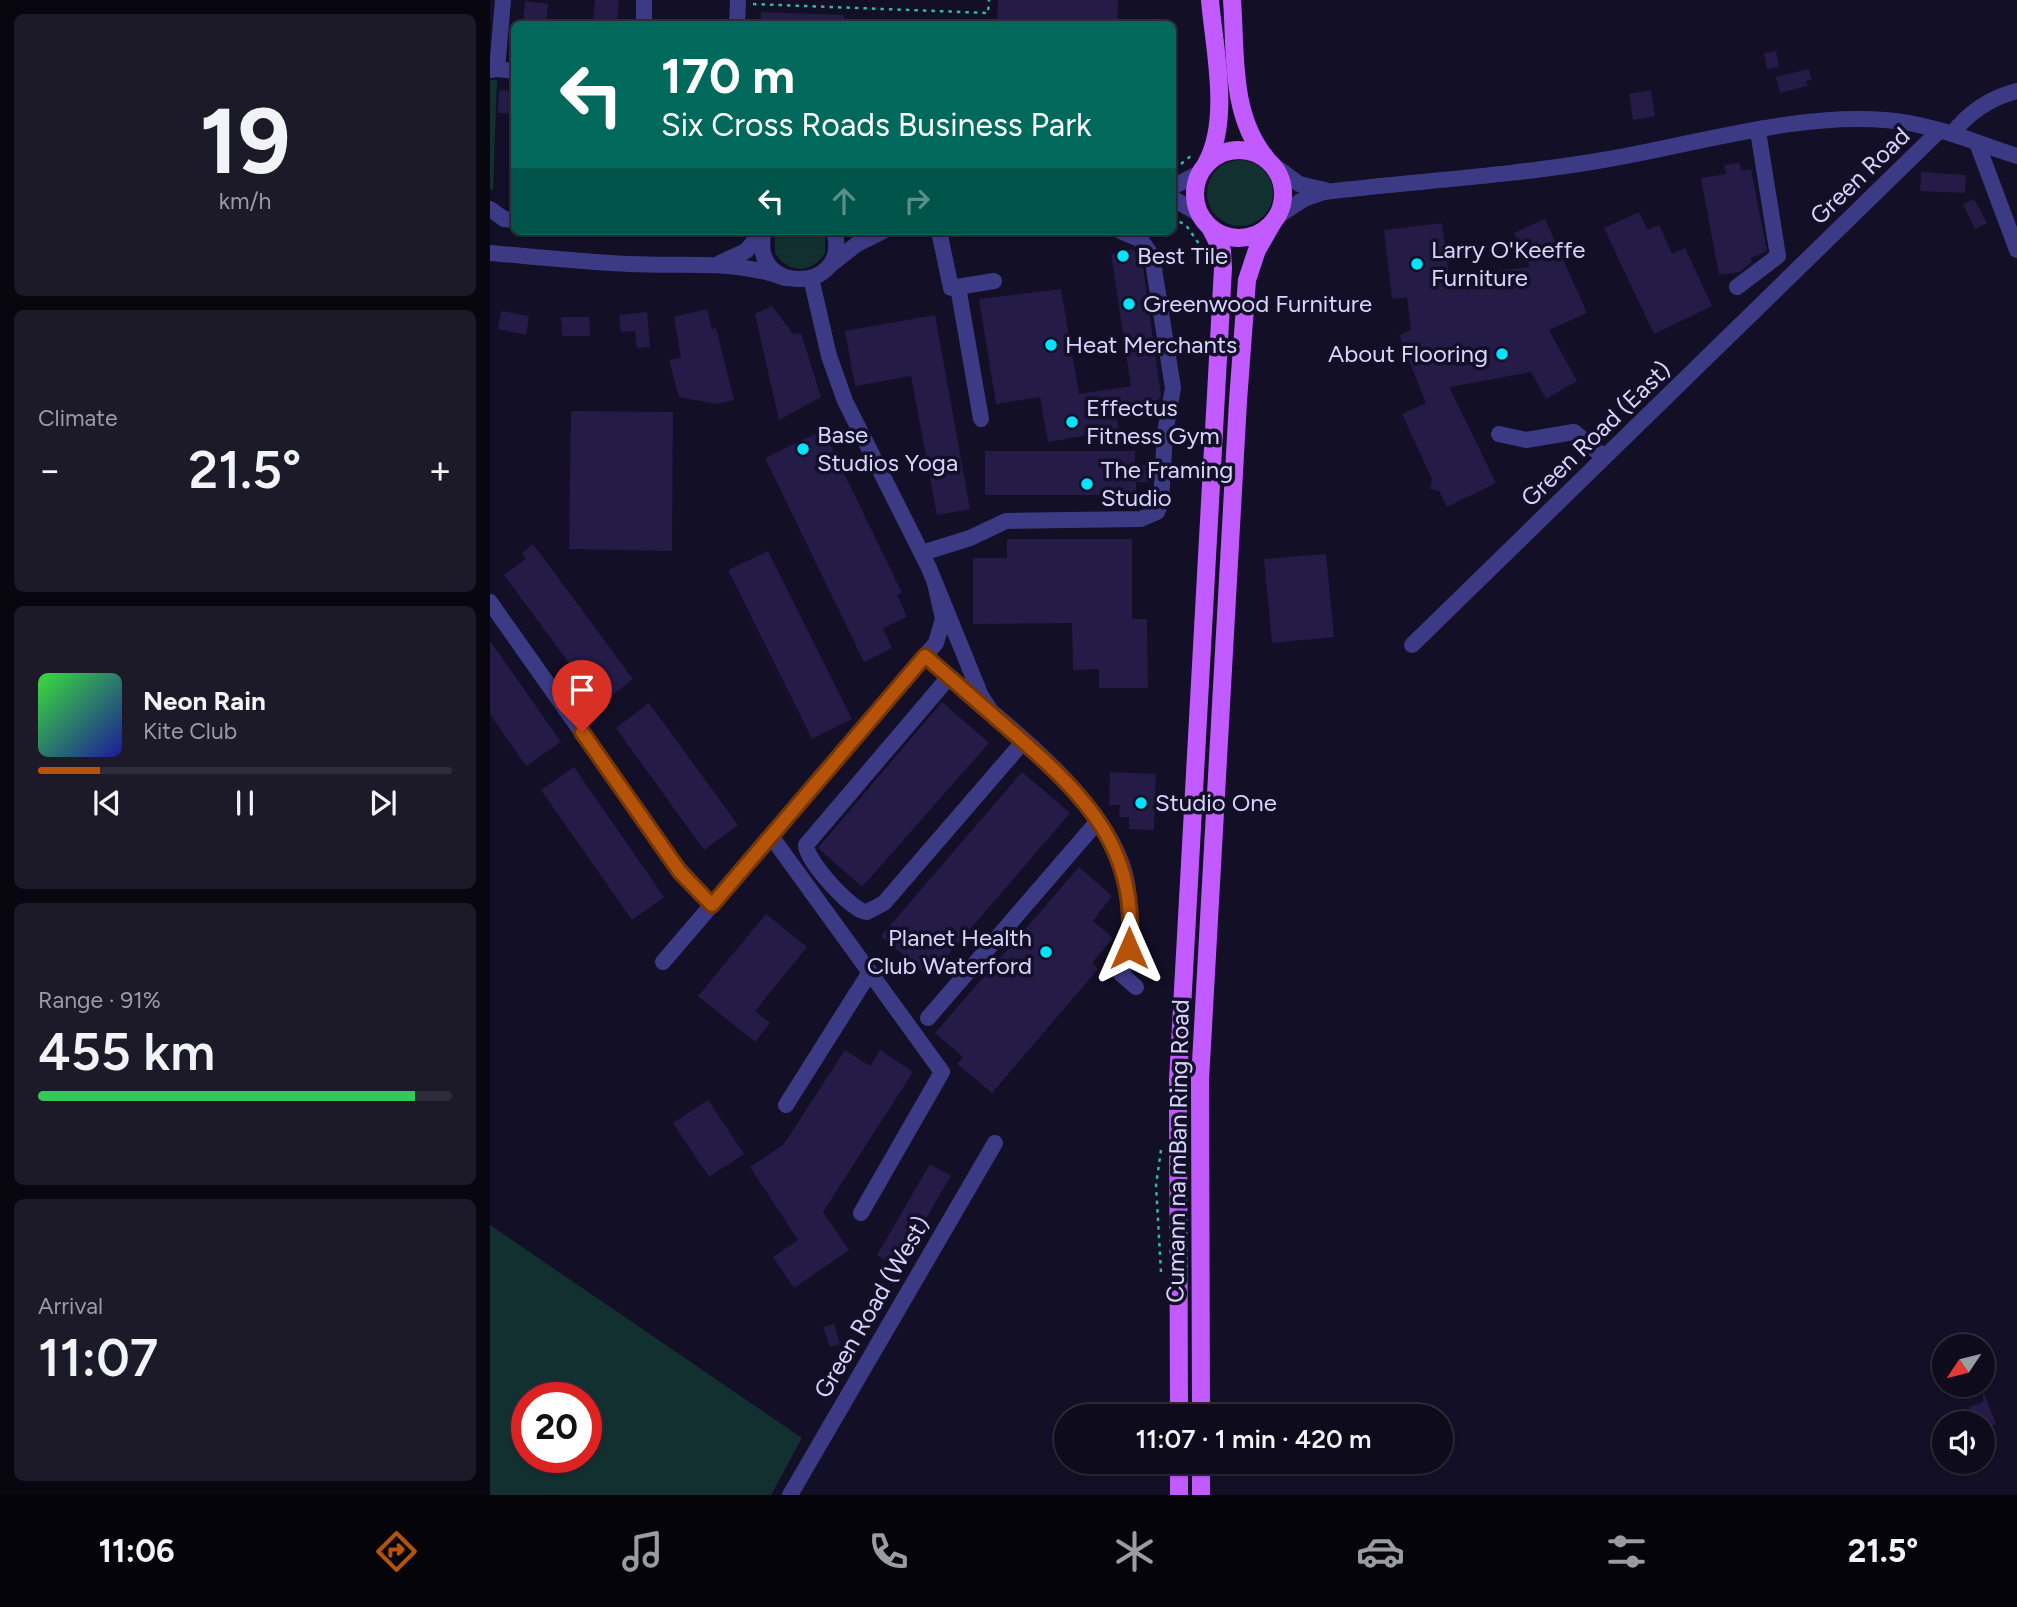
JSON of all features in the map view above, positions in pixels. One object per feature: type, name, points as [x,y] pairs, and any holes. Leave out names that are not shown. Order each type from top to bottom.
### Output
[{"type":"main road","points":[[1210,0],[1219,117],[1214,147],[1200,163],[1195,194],[1205,221],[1231,237],[1247,237],[1261,232],[1275,219],[1283,201],[1283,185],[1250,135],[1243,115],[1232,0]]},
{"type":"main road","points":[[1200,163],[1235,149],[1252,151],[1270,162]]},
{"type":"main road","name":"Cumann na mBan Ring Road","points":[[1201,1404],[1200,1080],[1238,401],[1247,280],[1257,250],[1275,219]]},
{"type":"main road","name":"Cumann na mBan Ring Road","points":[[1179,1404],[1178,1080],[1223,268],[1222,251],[1205,221]]},
{"type":"main road","points":[[1179,1474],[1179,1495]]},
{"type":"main road","points":[[1201,1474],[1202,1495]]},
{"type":"street","points":[[503,0],[493,69],[511,71]]},
{"type":"street","points":[[644,0],[644,21]]},
{"type":"street","points":[[737,21],[738,2]]},
{"type":"street","points":[[1946,132],[1976,108],[1998,96],[2017,91]]},
{"type":"street","points":[[1275,219],[1304,199],[1334,191],[1542,169],[1758,131],[1863,119],[1897,121],[1946,132],[2017,156]]},
{"type":"street","points":[[1737,287],[1778,256],[1758,131]]},
{"type":"street","name":"Green Road","points":[[1812,255],[1946,132]]},
{"type":"street","points":[[1977,143],[2017,250]]},
{"type":"street","points":[[1270,162],[1298,184],[1334,191]]},
{"type":"street","points":[[1176,184],[1200,163]]},
{"type":"street","points":[[1176,201],[1205,221]]},
{"type":"street","points":[[490,209],[504,219],[511,220]]},
{"type":"street","points":[[715,264],[747,251],[760,235]]},
{"type":"street","points":[[763,235],[765,258],[777,273],[785,278]]},
{"type":"street","points":[[827,268],[836,247],[834,235]]},
{"type":"street","points":[[490,253],[630,264],[715,264],[756,268],[785,278],[810,278],[857,244],[875,235]]},
{"type":"street","points":[[940,235],[950,288],[994,281]]},
{"type":"street","points":[[922,553],[975,536],[1001,521],[1136,520],[1150,517],[1157,512],[1162,498],[1165,433],[1172,378],[1152,256],[1141,240],[1129,235]]},
{"type":"street","name":"Green Road (East)","points":[[1412,645],[1812,255]]},
{"type":"street","points":[[810,278],[839,385],[922,553],[978,689],[997,720]]},
{"type":"street","points":[[958,287],[981,419]]},
{"type":"street","points":[[1499,435],[1526,440],[1574,432],[1604,457]]},
{"type":"street","points":[[663,962],[938,640],[943,625],[942,604],[935,583]]},
{"type":"street","points":[[490,601],[680,872],[712,905]]},
{"type":"street","points":[[925,656],[1066,780],[1098,821],[1120,859],[1128,888],[1129,942],[1127,960],[1121,974],[1136,987]]},
{"type":"street","points":[[948,677],[806,845],[809,856],[855,909],[867,912],[884,903],[1023,742]]},
{"type":"street","points":[[928,1018],[1098,821]]},
{"type":"street","points":[[771,836],[942,1072],[861,1213]]},
{"type":"street","points":[[786,1105],[870,972]]},
{"type":"street","name":"Green Road (West)","points":[[790,1495],[995,1143]]},
{"type":"path","points":[[738,2],[988,13],[989,0]]},
{"type":"path","points":[[1176,167],[1187,161],[1200,163]]},
{"type":"green space","points":[[490,80],[497,80],[493,190],[490,189]]},
{"type":"green space","points":[[1240,160],[1263,170],[1273,193],[1263,216],[1240,226],[1217,216],[1207,193],[1217,170]]},
{"type":"green space","points":[[775,235],[825,235],[825,253],[814,265],[807,268],[786,265],[775,253]]},
{"type":"green space","points":[[490,1225],[802,1438],[771,1495],[490,1495]]},
{"type":"building","points":[[595,0],[619,0],[617,21],[593,21]]},
{"type":"building","points":[[998,0],[1118,0],[1117,21],[997,21]]},
{"type":"building","points":[[525,1],[548,4],[546,21],[523,21]]},
{"type":"building","points":[[761,12],[844,15],[844,21],[761,21]]},
{"type":"building","points":[[1776,51],[1779,67],[1767,69],[1764,53]]},
{"type":"building","points":[[1809,69],[1812,80],[1806,81],[1808,86],[1780,93],[1776,77]]},
{"type":"building","points":[[499,90],[511,91],[511,114],[498,113]]},
{"type":"building","points":[[1651,90],[1655,116],[1633,120],[1629,94]]},
{"type":"building","points":[[1740,163],[1741,171],[1751,169],[1767,251],[1751,258],[1751,263],[1740,272],[1719,275],[1701,178],[1726,174],[1724,165]]},
{"type":"building","points":[[1921,172],[1966,175],[1965,193],[1920,191]]},
{"type":"building","points":[[1974,199],[1987,223],[1975,229],[1963,204]]},
{"type":"building","points":[[1639,212],[1648,230],[1659,225],[1672,254],[1685,248],[1712,306],[1654,334],[1604,228]]},
{"type":"building","points":[[1545,219],[1587,313],[1549,330],[1577,381],[1546,399],[1531,372],[1449,387],[1496,483],[1447,507],[1439,491],[1430,489],[1432,479],[1402,414],[1426,403],[1399,335],[1411,330],[1407,297],[1392,299],[1384,230],[1442,223],[1449,276],[1530,267],[1514,233]]},
{"type":"building","points":[[1132,249],[1142,260],[1161,396],[1152,406],[1115,410],[1119,430],[1048,442],[1040,397],[996,404],[979,299],[1061,289],[1079,394],[1131,386],[1111,254]]},
{"type":"building","points":[[772,306],[793,334],[801,333],[821,397],[779,420],[755,314]]},
{"type":"building","points":[[707,309],[712,329],[716,328],[734,400],[716,404],[679,397],[669,360],[681,358],[674,317]]},
{"type":"building","points":[[501,311],[529,316],[526,335],[498,329]]},
{"type":"building","points":[[647,312],[650,347],[637,348],[635,331],[621,332],[619,315]]},
{"type":"building","points":[[935,315],[970,509],[937,515],[911,376],[855,386],[845,331]]},
{"type":"building","points":[[561,317],[589,317],[590,336],[562,336]]},
{"type":"building","points":[[571,411],[673,412],[672,551],[569,549]]},
{"type":"building","points":[[823,430],[902,593],[897,595],[907,617],[883,628],[892,648],[864,662],[765,458]]},
{"type":"building","points":[[985,451],[1135,451],[1135,465],[1148,465],[1148,482],[1136,482],[1136,495],[985,495]]},
{"type":"building","points":[[1007,539],[1132,539],[1132,619],[1147,619],[1148,688],[1099,688],[1099,669],[1073,670],[1072,623],[973,624],[973,558],[1007,558]]},
{"type":"building","points":[[533,544],[633,679],[600,705],[504,575],[526,559],[522,553]]},
{"type":"building","points":[[768,551],[852,719],[812,739],[728,570]]},
{"type":"building","points":[[1326,554],[1334,637],[1272,643],[1264,559]]},
{"type":"building","points":[[490,641],[561,742],[526,766],[490,714]]},
{"type":"building","points":[[942,702],[989,743],[862,887],[818,848]]},
{"type":"building","points":[[649,703],[738,825],[704,850],[616,728]]},
{"type":"building","points":[[574,767],[664,897],[632,920],[541,790]]},
{"type":"building","points":[[1022,772],[1070,813],[929,977],[881,936]]},
{"type":"building","points":[[1110,772],[1156,774],[1154,830],[1129,829],[1129,817],[1119,817],[1120,805],[1109,805]]},
{"type":"building","points":[[1079,867],[1112,896],[1093,921],[1113,938],[1092,963],[1098,969],[992,1093],[957,1064],[963,1057],[935,1033]]},
{"type":"building","points":[[766,914],[807,947],[755,1011],[770,1023],[755,1042],[698,996]]},
{"type":"building","points":[[845,1050],[870,1066],[880,1050],[913,1072],[823,1212],[849,1250],[794,1288],[773,1257],[798,1240],[750,1167],[784,1144]]},
{"type":"building","points":[[708,1100],[744,1154],[709,1177],[673,1123]]},
{"type":"building","points":[[930,1164],[951,1176],[897,1267],[877,1255]]},
{"type":"building","points":[[834,1324],[840,1344],[830,1347],[823,1327]]},
{"type":"building","points":[[1983,1397],[1985,1397],[1991,1411],[1970,1411],[1969,1407],[1983,1402]]},
{"type":"place","name":"Best Tile","points":[[1123,256]]},
{"type":"place","name":"Larry O'Keeffe Furniture","points":[[1417,264]]},
{"type":"place","name":"Greenwood Furniture","points":[[1129,304]]},
{"type":"place","name":"Heat Merchants","points":[[1051,345]]},
{"type":"place","name":"About Flooring","points":[[1502,354]]},
{"type":"place","name":"Effectus Fitness Gym","points":[[1072,422]]},
{"type":"place","name":"Base Studios Yoga","points":[[803,449]]},
{"type":"place","name":"The Framing Studio","points":[[1087,484]]},
{"type":"place","name":"Studio One","points":[[1141,803]]},
{"type":"place","name":"Planet Health Club Waterford","points":[[1046,952]]},
{"type":"route","points":[[582,732],[680,872],[712,905],[925,656],[1066,780],[1092,812],[1111,841],[1125,874],[1128,888],[1129,948]]}]
